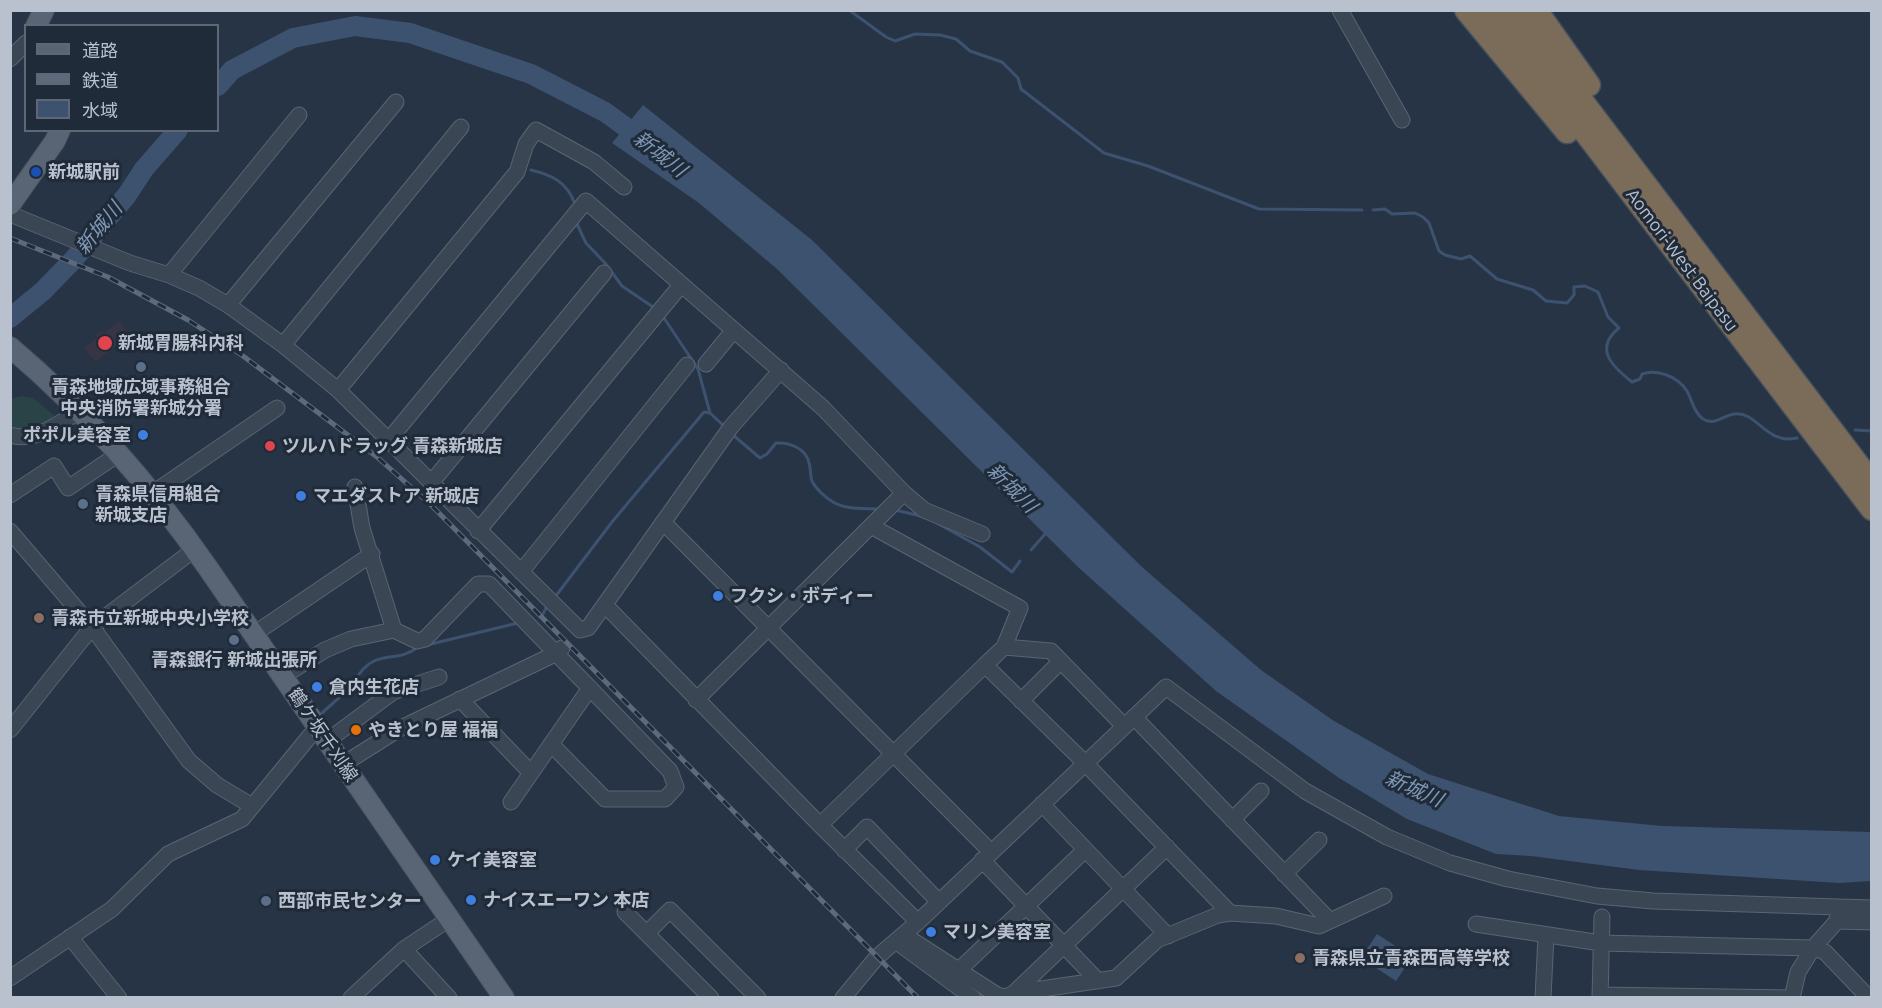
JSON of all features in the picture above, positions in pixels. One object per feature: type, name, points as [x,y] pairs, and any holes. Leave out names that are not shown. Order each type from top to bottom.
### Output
[{"type":"highway","points":[[1466,10],[1648,230],[1720,311]]},
{"type":"highway","name":"Aomori-West Baipasu","points":[[1492,10],[1872,509]]},
{"type":"highway","name":"Aomori-West Baipasu","points":[[1513,10],[1872,483]]},
{"type":"highway","points":[[1536,10],[1692,230],[1758,334]]},
{"type":"main road","points":[[37,24],[44,10]]},
{"type":"main road","points":[[10,206],[59,132]]},
{"type":"main road","name":"鶴ケ坂千刈線","points":[[10,347],[80,411],[120,453],[153,493],[195,549],[504,998]]},
{"type":"street","points":[[1340,10],[1402,120]]},
{"type":"street","points":[[10,59],[24,44]]},
{"type":"street","points":[[228,305],[396,102]]},
{"type":"street","points":[[169,274],[299,115]]},
{"type":"street","points":[[283,345],[461,127]]},
{"type":"street","points":[[338,390],[517,172],[526,144],[536,130],[594,162],[624,187]]},
{"type":"street","points":[[388,441],[586,201],[823,408],[904,493],[924,510],[982,534]]},
{"type":"street","points":[[10,214],[130,263],[169,274],[199,288],[228,305],[283,345],[338,390],[521,572],[567,643],[590,688],[670,771],[676,787],[665,799],[605,799],[551,744]]},
{"type":"street","points":[[431,483],[604,273]]},
{"type":"street","points":[[478,531],[681,285]]},
{"type":"street","points":[[706,364],[734,330]]},
{"type":"street","points":[[521,572],[687,365]]},
{"type":"street","points":[[342,765],[399,729],[567,643],[588,628],[731,428],[781,370]]},
{"type":"street","points":[[153,493],[278,408]]},
{"type":"street","points":[[10,435],[26,438],[35,436],[80,411]]},
{"type":"street","points":[[10,495],[54,466],[68,488],[120,453]]},
{"type":"street","points":[[355,487],[362,528],[394,630]]},
{"type":"street","points":[[696,700],[904,493]]},
{"type":"street","points":[[820,825],[1004,646],[1020,608],[881,516]]},
{"type":"street","points":[[663,522],[893,756],[986,856],[1026,906],[1098,981]]},
{"type":"street","points":[[10,531],[92,627],[189,761],[217,785],[252,806]]},
{"type":"street","points":[[10,730],[92,627],[195,549]]},
{"type":"street","points":[[254,634],[372,554]]},
{"type":"street","points":[[283,676],[325,650],[351,639],[394,630],[417,641],[424,639],[478,584],[489,584],[567,643]]},
{"type":"street","points":[[605,605],[844,850],[918,922]]},
{"type":"street","points":[[1004,646],[1051,651],[1232,820],[1329,921]]},
{"type":"street","points":[[1021,701],[1061,661]]},
{"type":"street","points":[[985,665],[1085,763],[1230,913]]},
{"type":"street","points":[[10,978],[112,909],[168,854],[242,819],[322,733],[393,692],[439,677]]},
{"type":"street","points":[[843,998],[871,963],[900,939],[1166,687],[1305,791],[1387,837],[1450,863],[1508,879],[1597,896],[1838,914],[1872,922]]},
{"type":"street","points":[[511,802],[590,688]]},
{"type":"street","points":[[460,699],[531,773]]},
{"type":"street","points":[[1232,820],[1261,791]]},
{"type":"street","points":[[1042,804],[1168,936]]},
{"type":"street","points":[[844,850],[867,827],[939,902]]},
{"type":"street","points":[[1284,874],[1319,840]]},
{"type":"street","points":[[900,939],[959,970],[997,995],[1006,997],[1014,993],[1167,847]]},
{"type":"street","points":[[959,970],[1085,850]]},
{"type":"street","points":[[1014,993],[1116,978],[1157,940],[1218,915],[1230,913],[1276,916],[1319,926],[1384,896]]},
{"type":"street","points":[[1602,917],[1600,996],[1792,998],[1798,972],[1838,914],[1872,908]]},
{"type":"street","points":[[647,933],[670,910],[758,998]]},
{"type":"street","points":[[625,912],[711,998]]},
{"type":"street","points":[[351,998],[404,949],[449,919]]},
{"type":"street","points":[[1476,924],[1601,943],[1813,948],[1825,952],[1869,998]]},
{"type":"street","points":[[1543,998],[1546,935]]},
{"type":"street","points":[[70,937],[112,995]]},
{"type":"street","points":[[900,939],[973,998]]},
{"type":"street","points":[[404,949],[449,998]]},
{"type":"shaded area","name":"新城胃腸科内科","points":[[119,321],[130,335],[95,362],[84,348],[97,338],[95,335],[101,330],[104,333]]},
{"type":"green space","points":[[21,396],[33,398],[55,416],[30,430],[11,428],[10,399]]},
{"type":"water","points":[[643,105],[812,240],[1142,567],[1261,670],[1334,721],[1428,774],[1559,816],[1662,826],[1871,832],[1871,881],[1839,883],[1639,870],[1531,856],[1496,854],[1407,819],[1339,778],[1216,691],[1078,567],[777,269],[699,203],[612,143]]},
{"type":"water","points":[[1377,934],[1412,957],[1396,981],[1361,958]]},
{"type":"waterway","points":[[849,10],[895,41],[915,34],[940,35],[956,39],[970,51],[1002,62],[1018,78],[1021,89],[1104,153],[1148,166],[1259,209],[1362,210]]},
{"type":"waterway","name":"新城川","points":[[219,85],[232,70],[293,38],[355,26],[410,33],[531,74],[605,112],[646,142]]},
{"type":"waterway","name":"新城川","points":[[10,318],[43,291],[74,259],[127,195],[144,169],[176,132]]},
{"type":"waterway","points":[[531,170],[546,174],[558,181],[568,190],[575,204]]},
{"type":"waterway","points":[[1373,210],[1385,209],[1392,214],[1415,213],[1423,217],[1429,223],[1439,251],[1461,259],[1470,256],[1497,279],[1533,290],[1546,301],[1567,303],[1574,295],[1574,287],[1585,286],[1598,292],[1608,317],[1619,328],[1607,343],[1609,357],[1618,370],[1632,382],[1640,379],[1642,374],[1654,372],[1667,375],[1683,386],[1697,413],[1707,421],[1742,414],[1777,437],[1797,438]]},
{"type":"waterway","points":[[576,222],[586,243],[622,286],[653,307]]},
{"type":"waterway","points":[[664,318],[698,369],[710,413]]},
{"type":"waterway","points":[[555,597],[612,522],[704,412],[710,413],[724,426]]},
{"type":"waterway","points":[[1855,430],[1872,431]]},
{"type":"waterway","points":[[733,435],[760,458],[767,454],[776,443],[796,447],[807,458],[814,484],[827,498],[844,506],[880,509]]},
{"type":"waterway","points":[[895,510],[921,516]]},
{"type":"waterway","points":[[935,522],[980,547],[1012,572],[1020,561]]},
{"type":"waterway","points":[[1031,550],[1046,533]]},
{"type":"waterway","points":[[543,614],[547,606]]},
{"type":"waterway","points":[[427,645],[518,623]]},
{"type":"waterway","points":[[320,715],[345,692],[362,670],[374,661],[406,654],[418,647]]},
{"type":"railway","points":[[10,238],[108,277],[188,320],[243,356],[377,457],[431,505],[918,998]]},
{"type":"place","name":"新城駅前","points":[[36,172]]},
{"type":"place","name":"新城胃腸科内科","points":[[105,343]]},
{"type":"place","name":"青森地域広域事務組合 中央消防署新城分署","points":[[141,367]]},
{"type":"place","name":"ポポル美容室","points":[[143,435]]},
{"type":"place","name":"ツルハドラッグ 青森新城店","points":[[270,446]]},
{"type":"place","name":"マエダストア 新城店","points":[[301,496]]},
{"type":"place","name":"青森県信用組合 新城支店","points":[[83,504]]},
{"type":"place","name":"フクシ・ボディー","points":[[718,596]]},
{"type":"place","name":"青森市立新城中央小学校","points":[[39,618]]},
{"type":"place","name":"青森銀行 新城出張所","points":[[234,640]]},
{"type":"place","name":"倉内生花店","points":[[317,687]]},
{"type":"place","name":"やきとり屋 福福","points":[[356,730]]},
{"type":"place","name":"ケイ美容室","points":[[435,860]]},
{"type":"place","name":"ナイスエーワン 本店","points":[[471,900]]},
{"type":"place","name":"西部市民センター","points":[[266,901]]},
{"type":"place","name":"マリン美容室","points":[[931,932]]},
{"type":"place","name":"青森県立青森西高等学校","points":[[1300,958]]}]
